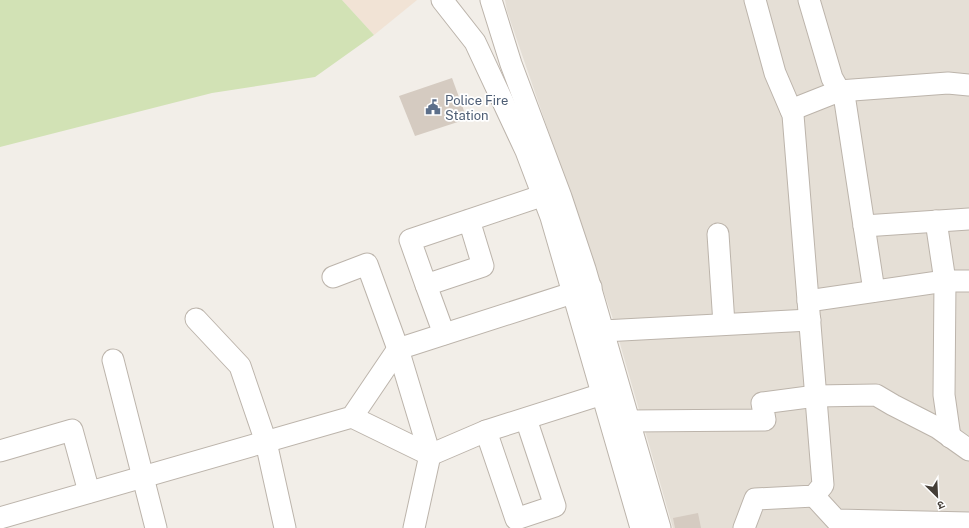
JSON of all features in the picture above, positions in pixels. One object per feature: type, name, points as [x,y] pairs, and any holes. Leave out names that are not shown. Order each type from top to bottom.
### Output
[{"type":"street","points":[[442,0],[475,42],[526,151],[550,192]]},
{"type":"street","points":[[491,0],[582,290],[611,391],[641,528]]},
{"type":"street","points":[[744,528],[755,499],[814,496],[823,485],[794,122],[793,115],[775,73],[755,0]]},
{"type":"street","points":[[809,0],[832,78],[845,101],[874,292]]},
{"type":"street","points":[[791,110],[839,91],[948,83],[969,85]]},
{"type":"street","points":[[444,334],[410,240],[550,192]]},
{"type":"street","points":[[864,226],[969,219]]},
{"type":"street","points":[[426,285],[483,266],[469,220]]},
{"type":"street","points":[[936,221],[944,281],[944,395],[950,437]]},
{"type":"street","points":[[718,234],[724,324]]},
{"type":"street","points":[[333,277],[367,264],[398,349],[430,455],[414,528]]},
{"type":"street","points":[[603,331],[724,324],[809,310],[874,292],[944,281],[969,281]]},
{"type":"street","points":[[582,290],[603,331],[611,391],[629,421],[660,528]]},
{"type":"street","points":[[0,518],[352,417],[398,349],[582,290]]},
{"type":"street","points":[[196,319],[240,366],[266,442],[285,528]]},
{"type":"street","points":[[113,360],[156,528]]},
{"type":"street","points":[[352,417],[430,455],[486,432],[611,391]]},
{"type":"street","points":[[629,421],[765,420],[762,403],[816,396],[876,395],[938,428],[969,450]]},
{"type":"street","points":[[486,432],[516,519],[555,506],[526,419]]},
{"type":"street","points":[[0,451],[72,430],[89,492]]},
{"type":"street","points":[[814,496],[836,520],[969,523]]},
{"type":"shaded area","points":[[342,0],[417,0],[374,35]]},
{"type":"shaded area","points":[[505,0],[969,0],[969,528],[673,528],[612,316],[507,11]]},
{"type":"green space","points":[[0,0],[342,0],[374,35],[315,77],[212,93],[0,147]]},
{"type":"building","name":"Police Fire Station","points":[[452,78],[467,119],[415,136],[399,96]]},
{"type":"building","points":[[698,513],[701,528],[675,528],[673,518]]},
{"type":"place","name":"Police Fire Station","points":[[433,107]]}]
